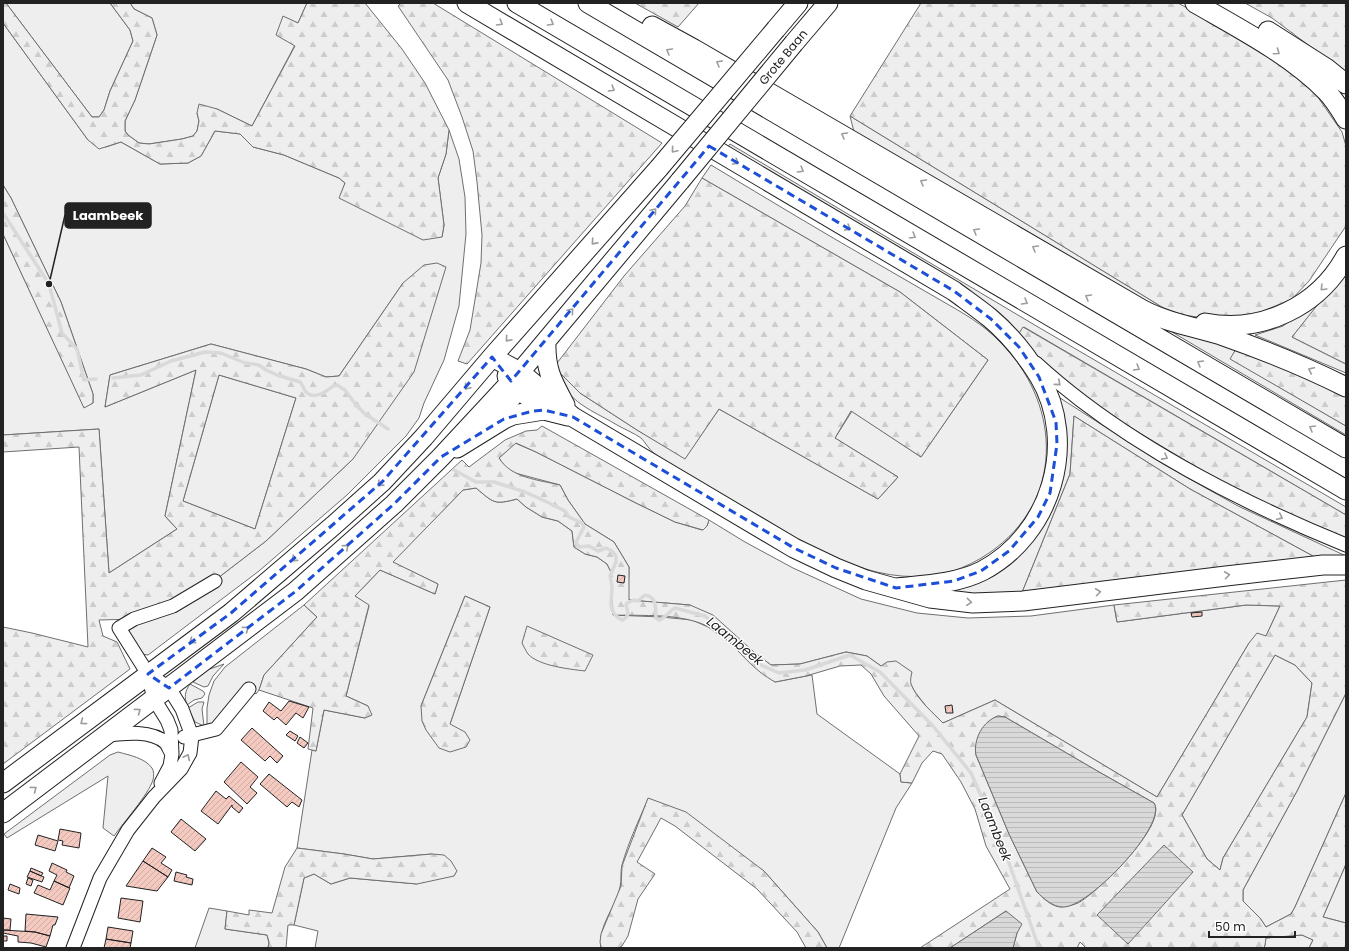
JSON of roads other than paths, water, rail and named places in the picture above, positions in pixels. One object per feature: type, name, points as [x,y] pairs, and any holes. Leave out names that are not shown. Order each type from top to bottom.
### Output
[{"type":"highway","points":[[467,3],[954,291],[992,319],[1019,347],[1039,377],[1050,399],[1056,422],[1056,466],[1050,492],[1038,517],[1023,538],[1009,551],[981,571],[954,581],[896,588]]},
{"type":"highway","points":[[517,3],[1346,490]]},
{"type":"highway","points":[[588,3],[1346,448]]},
{"type":"highway","points":[[612,3],[701,53],[1128,302],[1157,317],[1173,323],[1221,335],[1280,356],[1346,387]]},
{"type":"highway","name":"Grote Baan","points":[[3,783],[230,613],[334,525],[382,482],[659,168],[798,3]]},
{"type":"highway","name":"Grote Baan","points":[[440,457],[520,381],[546,340],[828,3]]},
{"type":"highway","points":[[1195,3],[1276,51],[1326,91],[1346,118]]},
{"type":"highway","points":[[1220,3],[1326,68],[1346,84]]},
{"type":"highway","points":[[1128,302],[1160,312],[1210,324],[1260,322],[1282,315],[1313,298],[1335,274],[1346,256]]},
{"type":"highway","points":[[546,340],[546,362],[553,382],[573,417]]},
{"type":"highway","points":[[492,357],[520,381],[573,417],[794,548],[836,568],[866,580],[930,598],[973,603],[1023,601],[1233,575],[1323,565],[1346,565]]},
{"type":"highway","points":[[520,381],[544,410]]},
{"type":"highway","points":[[3,813],[296,591],[394,504],[440,457],[513,415],[544,410],[573,417]]},
{"type":"street","points":[[1019,347],[1069,392],[1110,422],[1161,454],[1226,490],[1289,521],[1346,545]]},
{"type":"street","points":[[488,429],[520,381]]},
{"type":"street","points":[[154,797],[170,766],[172,754],[171,730],[167,720],[154,699],[148,674],[119,628],[134,619],[173,606],[215,582]]},
{"type":"street","points":[[73,948],[100,878],[128,830],[154,797],[181,769],[190,753],[192,736],[182,709],[169,688],[148,674]]},
{"type":"street","points":[[172,740],[216,729],[249,689]]},
{"type":"street","points":[[104,736],[129,732],[155,736],[166,743],[172,754]]},
{"type":"waterway","name":"Laambeek","points":[[3,213],[49,284],[62,333],[77,349],[84,380],[96,379]]},
{"type":"waterway","name":"Laambeek","points":[[113,378],[141,375],[171,361],[205,352],[221,353],[245,363],[259,365],[277,375],[300,382],[306,392],[310,395],[314,396],[321,394],[337,385],[345,390],[365,414],[388,429]]},
{"type":"waterway","name":"Laambeek","points":[[454,470],[476,482],[494,482],[525,492],[565,511],[569,517],[582,523],[584,527],[576,542],[579,547],[589,546],[598,551],[606,548],[612,551],[616,556],[616,562],[610,576],[612,587],[611,607],[614,614],[622,620],[627,616],[627,603],[634,600],[638,601],[645,595],[649,596],[654,601],[656,607],[656,618],[659,620],[664,618],[675,608],[705,616],[759,664],[779,673],[805,670],[850,655],[880,672],[933,726],[971,773],[1002,843],[1039,948]]},
{"type":"place","name":"Laambeek","points":[[49,284]]}]
